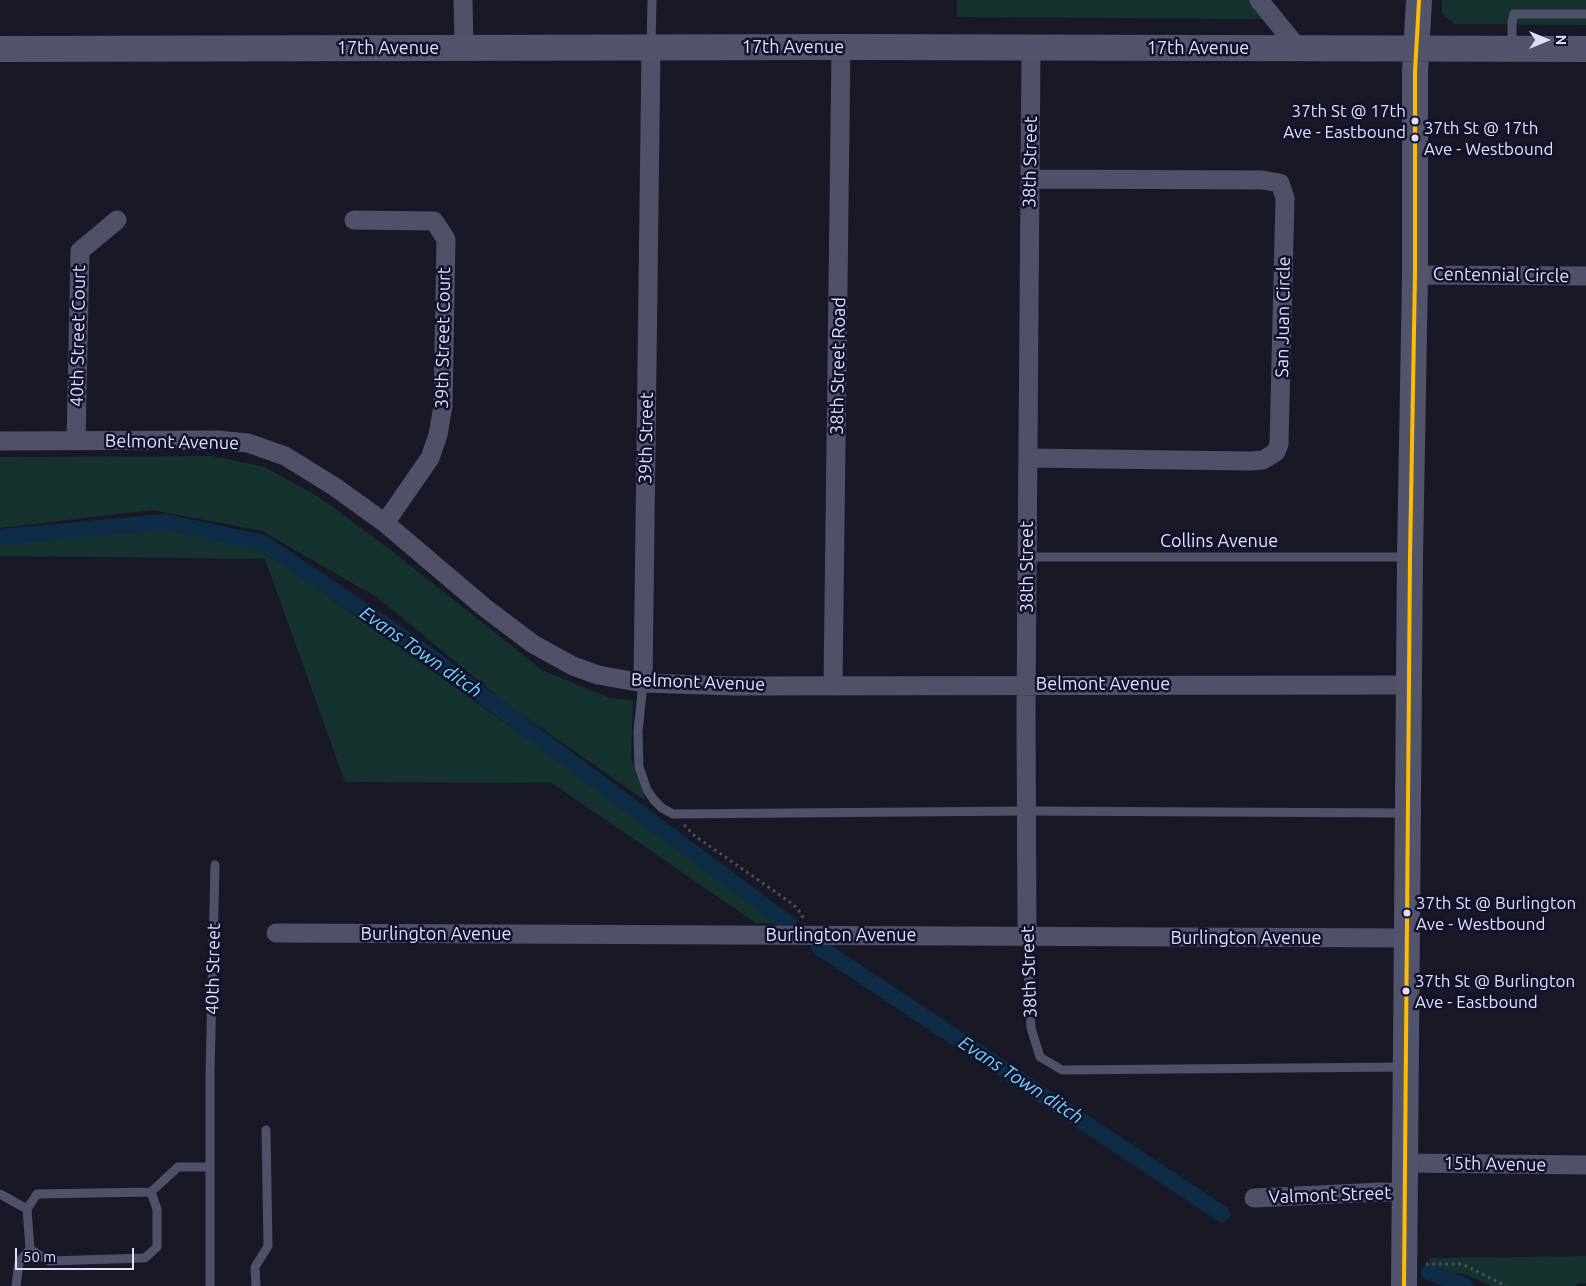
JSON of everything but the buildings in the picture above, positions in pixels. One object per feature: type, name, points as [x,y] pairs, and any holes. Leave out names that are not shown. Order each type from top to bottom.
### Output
[{"type":"main road","points":[[1404,1286],[1410,557],[1419,0]]},
{"type":"main road","name":"17th Avenue","points":[[0,49],[464,47],[1586,49]]},
{"type":"street","points":[[463,0],[464,47]]},
{"type":"street","points":[[1259,0],[1298,48]]},
{"type":"street","name":"38th Street Road","points":[[833,685],[841,47]]},
{"type":"street","name":"39th Street","points":[[643,683],[651,48]]},
{"type":"street","name":"38th Street","points":[[1027,937],[1026,684],[1031,48]]},
{"type":"street","name":"San Juan Circle","points":[[1028,458],[1250,461],[1263,460],[1276,452],[1279,444],[1280,425],[1285,198],[1280,183],[1262,180],[1030,179]]},
{"type":"street","name":"40th Street Court","points":[[76,440],[80,251],[117,220]]},
{"type":"street","name":"39th Street Court","points":[[354,220],[434,221],[446,238],[443,406],[438,435],[430,458],[385,523]]},
{"type":"street","name":"Centennial Circle","points":[[1416,275],[1586,276]]},
{"type":"street","name":"Belmont Avenue","points":[[0,441],[218,440],[248,443],[284,456],[335,487],[385,523],[484,607],[533,644],[573,666],[598,675],[643,683],[833,685],[1410,684]]},
{"type":"street","name":"Burlington Avenue","points":[[276,933],[1406,938]]},
{"type":"street","name":"15th Avenue","points":[[1405,1163],[1586,1165]]},
{"type":"street","name":"Valmont Street","points":[[1254,1198],[1381,1192],[1405,1193]]},
{"type":"lane","points":[[651,48],[652,0]]},
{"type":"lane","points":[[1512,49],[1512,22],[1514,14],[1586,14]]},
{"type":"lane","name":"Collins Avenue","points":[[1028,557],[1410,557]]},
{"type":"lane","name":"39th Street","points":[[643,683],[638,732],[639,767],[647,790],[654,800],[662,808],[673,814]]},
{"type":"lane","points":[[673,814],[1026,811],[1408,814]]},
{"type":"lane","name":"40th Street","points":[[210,1286],[210,1073],[215,865]]},
{"type":"lane","name":"38th Street","points":[[1027,937],[1031,1028],[1040,1057],[1062,1070],[1407,1067]]},
{"type":"lane","points":[[256,1286],[255,1267],[268,1246],[266,1130]]},
{"type":"lane","points":[[16,1286],[19,1262],[30,1249],[27,1209],[37,1194],[151,1192],[178,1166],[210,1167]]},
{"type":"lane","points":[[30,1249],[49,1261],[144,1258],[157,1247],[157,1209],[151,1192]]},
{"type":"lane","points":[[0,1194],[27,1209]]},
{"type":"path","points":[[673,814],[695,836],[794,904],[802,915],[805,935]]},
{"type":"path","points":[[1426,1264],[1462,1264],[1506,1286]]},
{"type":"green space","points":[[957,0],[1249,0],[1264,19],[957,17]]},
{"type":"green space","points":[[1442,0],[1586,0],[1586,25],[1455,24],[1442,14]]},
{"type":"green space","points":[[212,456],[265,467],[319,497],[392,551],[542,670],[610,698],[633,700],[631,759],[646,801],[508,705],[378,598],[262,531],[152,510],[0,528],[0,457]]},
{"type":"green space","points":[[163,527],[263,550],[595,787],[780,924],[756,923],[552,783],[345,782],[265,559],[0,556],[0,542]]},
{"type":"green space","points":[[1586,1256],[1586,1283],[1577,1283],[1576,1286],[1491,1286],[1464,1274],[1430,1270],[1429,1258]]},
{"type":"waterway","name":"Evans Town ditch","points":[[0,537],[165,522],[263,543],[416,646],[789,924]]},
{"type":"waterway","name":"Evans Town ditch","points":[[819,947],[1222,1214]]},
{"type":"waterway","name":"Evans Town ditch","points":[[1429,1272],[1465,1286]]},
{"type":"transit line","points":[[1404,1286],[1410,557],[1415,275],[1415,72],[1419,0]]},
{"type":"place","name":"37th St @ 17th Ave - Eastbound","points":[[1415,121]]},
{"type":"place","name":"37th St @ 17th Ave - Westbound","points":[[1415,138]]},
{"type":"place","name":"37th St @ Burlington Ave - Westbound","points":[[1407,913]]},
{"type":"place","name":"37th St @ Burlington Ave - Eastbound","points":[[1406,991]]}]
